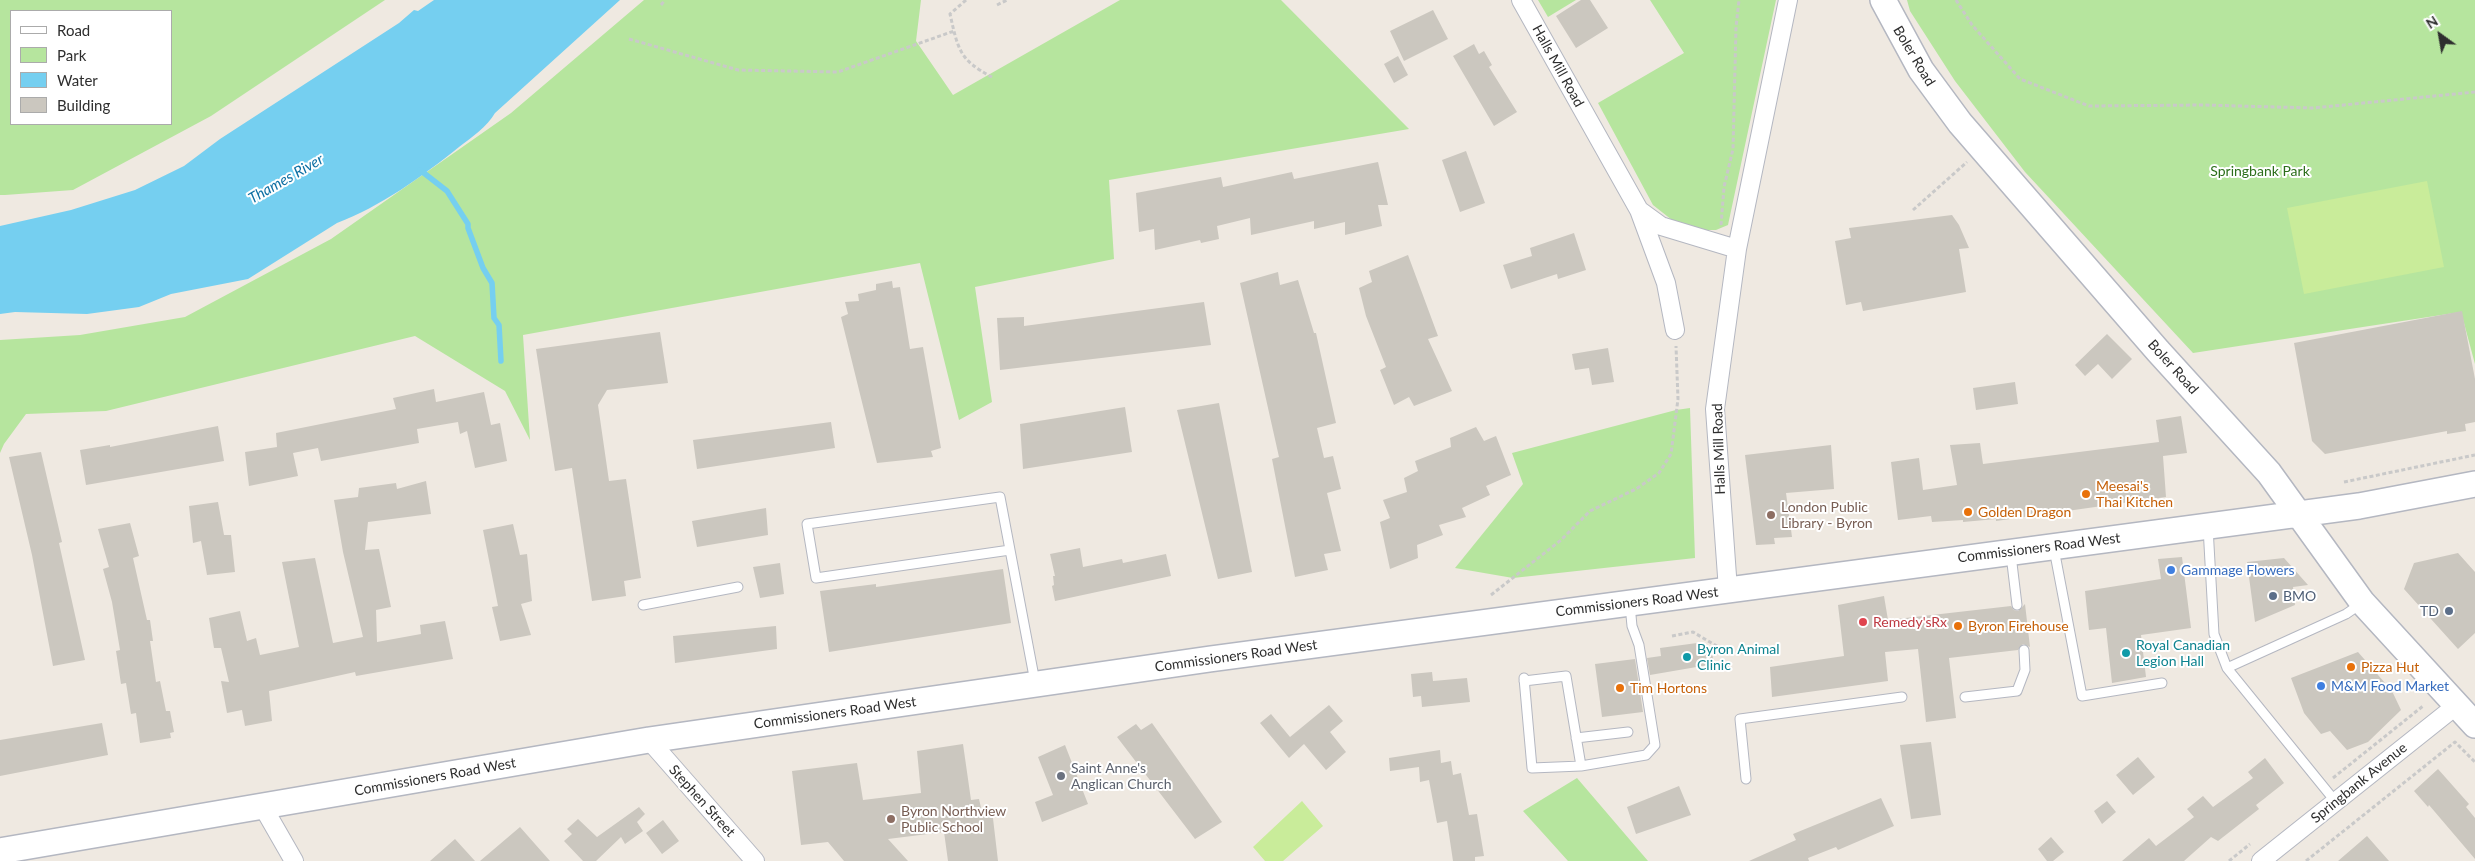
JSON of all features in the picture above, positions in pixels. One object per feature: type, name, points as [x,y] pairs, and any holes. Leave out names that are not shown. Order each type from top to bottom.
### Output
[{"type":"main road","name":"Boler Road","points":[[1883,0],[1909,50],[1945,105],[2158,351],[2269,473],[2362,602],[2475,724]]},
{"type":"main road","name":"Commissioners Road West","points":[[0,852],[649,740],[1630,602],[2358,506],[2475,484]]},
{"type":"street","name":"Halls Mill Road","points":[[1521,0],[1639,210],[1666,283],[1675,330]]},
{"type":"street","name":"Halls Mill Road","points":[[1728,590],[1715,410],[1728,247],[1788,0]]},
{"type":"street","name":"Halls Mill Road","points":[[1639,210],[1661,226],[1728,247]]},
{"type":"street","name":"Springbank Avenue","points":[[2262,861],[2457,705]]},
{"type":"street","name":"Stephen Street","points":[[649,740],[755,861]]},
{"type":"street","points":[[263,807],[294,861]]},
{"type":"lane","points":[[1010,550],[816,578],[806,524],[1000,497],[1036,685]]},
{"type":"lane","points":[[2208,526],[2214,634],[2227,668],[2335,801]]},
{"type":"lane","points":[[2054,547],[2082,696],[2162,683]]},
{"type":"lane","points":[[2011,552],[2018,605]]},
{"type":"lane","points":[[643,606],[738,587]]},
{"type":"lane","points":[[1581,766],[1566,676],[1524,679],[1531,767],[1535,769],[1581,766],[1646,755],[1656,745],[1639,645],[1632,626],[1630,602]]},
{"type":"lane","points":[[2227,668],[2346,614],[2362,602]]},
{"type":"lane","points":[[1965,697],[2017,691],[2025,670],[2024,650]]},
{"type":"lane","points":[[1746,778],[1740,719],[1902,697]]},
{"type":"lane","points":[[1576,738],[1628,732]]},
{"type":"path","points":[[661,5],[665,0]]},
{"type":"path","points":[[966,0],[950,14],[957,47],[972,67],[992,78]]},
{"type":"path","points":[[998,5],[1007,0]]},
{"type":"path","points":[[1728,247],[1724,187],[1733,150],[1736,27],[1739,0]]},
{"type":"path","points":[[1956,0],[1972,25],[2020,79],[2089,106],[2203,105],[2313,108],[2475,92]]},
{"type":"path","points":[[629,39],[738,70],[838,72],[954,31]]},
{"type":"path","points":[[1913,210],[1967,161]]},
{"type":"path","points":[[1491,595],[1560,540],[1590,512],[1636,489],[1659,472],[1671,454],[1678,399],[1675,330]]},
{"type":"path","points":[[2344,482],[2475,455]]},
{"type":"path","points":[[1672,636],[1693,632],[1725,651]]},
{"type":"path","points":[[2306,861],[2456,742],[2475,762]]},
{"type":"green space","points":[[0,0],[385,0],[211,116],[73,190],[0,195]]},
{"type":"green space","points":[[644,0],[921,0],[916,41],[953,95],[1120,0],[1281,0],[1409,129],[1109,180],[1114,259],[975,287],[992,402],[959,420],[920,263],[523,335],[530,440],[505,391],[415,336],[106,411],[26,414],[4,444],[0,453],[0,340],[80,335],[185,317],[331,239],[511,113]]},
{"type":"green space","points":[[1538,0],[1576,0],[1548,17]]},
{"type":"green space","points":[[1650,0],[1776,0],[1728,225],[1716,230],[1698,230],[1672,220],[1653,205],[1598,103],[1684,53]]},
{"type":"green space","name":"Springbank Park","points":[[1907,0],[2475,0],[2475,364],[2461,312],[2193,353],[2025,172],[1955,81],[1910,11]]},
{"type":"green space","points":[[2427,181],[2444,267],[2304,294],[2287,208]]},
{"type":"green space","points":[[1690,408],[1695,558],[1513,578],[1455,568],[1523,484],[1512,453]]},
{"type":"green space","points":[[1577,778],[1648,861],[1568,861],[1523,811]]},
{"type":"green space","points":[[1302,801],[1323,826],[1283,861],[1265,861],[1253,847]]},
{"type":"water","name":"Thames River","points":[[434,0],[620,0],[495,113],[479,132],[431,169],[385,200],[337,223],[248,279],[171,294],[139,307],[87,314],[15,312],[0,314],[0,226],[71,210],[135,190],[184,166],[220,139],[399,23],[414,10],[418,11]]},
{"type":"building","points":[[1581,0],[1590,0],[1608,28],[1576,48],[1556,16]]},
{"type":"building","points":[[1433,10],[1448,39],[1404,61],[1390,31]]},
{"type":"building","points":[[1474,44],[1479,54],[1484,51],[1492,65],[1489,67],[1517,112],[1494,126],[1453,56]]},
{"type":"building","points":[[1398,56],[1408,75],[1394,83],[1384,64]]},
{"type":"building","points":[[1466,151],[1485,203],[1460,212],[1442,160]]},
{"type":"building","points":[[1378,162],[1388,205],[1378,205],[1382,226],[1345,235],[1345,222],[1314,229],[1314,221],[1251,235],[1250,218],[1217,226],[1219,239],[1201,243],[1200,240],[1155,250],[1154,229],[1139,232],[1136,193],[1221,177],[1223,187],[1292,172],[1294,179]]},
{"type":"building","points":[[1952,215],[1959,225],[1969,248],[1959,249],[1966,292],[1863,311],[1861,302],[1846,305],[1835,241],[1851,238],[1849,228]]},
{"type":"building","points":[[1574,233],[1586,270],[1558,279],[1557,274],[1511,289],[1503,265],[1532,256],[1530,248]]},
{"type":"building","points":[[1408,255],[1438,336],[1428,339],[1452,391],[1414,406],[1409,397],[1394,405],[1380,370],[1386,367],[1366,316],[1359,288],[1372,282],[1369,271]]},
{"type":"building","points":[[1278,272],[1280,285],[1298,280],[1314,333],[1316,333],[1336,423],[1317,428],[1324,458],[1333,456],[1341,489],[1327,493],[1341,551],[1324,554],[1328,570],[1295,577],[1272,459],[1279,457],[1240,283]]},
{"type":"building","points":[[892,281],[893,288],[900,287],[910,349],[923,347],[941,448],[931,451],[933,457],[877,463],[841,317],[848,314],[845,302],[859,301],[858,294],[876,290],[876,284]]},
{"type":"building","points":[[1204,302],[1211,345],[1000,370],[997,318],[1024,317],[1024,326]]},
{"type":"building","points":[[2462,311],[2475,379],[2475,422],[2465,424],[2466,431],[2447,434],[2447,431],[2325,454],[2312,441],[2294,343]]},
{"type":"building","points":[[660,332],[668,383],[607,390],[598,405],[609,481],[626,479],[641,578],[624,581],[626,596],[592,601],[572,468],[555,471],[536,349]]},
{"type":"building","points":[[2107,334],[2132,359],[2112,379],[2098,364],[2085,376],[2075,365]]},
{"type":"building","points":[[1608,348],[1614,382],[1592,385],[1589,368],[1575,370],[1572,354]]},
{"type":"building","points":[[2015,382],[2018,404],[1976,410],[1973,388]]},
{"type":"building","points":[[434,389],[436,402],[484,392],[491,425],[500,423],[507,461],[475,468],[467,431],[460,434],[458,422],[417,429],[419,443],[321,461],[318,448],[293,453],[298,476],[249,486],[245,452],[277,447],[276,433],[396,409],[393,398]]},
{"type":"building","points":[[1219,403],[1252,572],[1218,579],[1177,410]]},
{"type":"building","points":[[1125,407],[1132,452],[1023,469],[1020,424]]},
{"type":"building","points":[[2181,416],[2187,453],[2163,456],[2166,497],[1996,521],[1996,519],[1932,522],[1931,516],[1898,520],[1891,462],[1919,458],[1923,490],[1957,485],[1950,445],[1980,443],[1983,464],[2159,442],[2156,420]]},
{"type":"building","points":[[831,422],[835,448],[697,469],[693,440]]},
{"type":"building","points":[[218,426],[224,461],[86,485],[80,450],[110,445],[110,447]]},
{"type":"building","points":[[1476,427],[1484,441],[1496,436],[1511,475],[1486,486],[1490,495],[1462,508],[1466,517],[1439,525],[1443,535],[1417,545],[1418,558],[1390,569],[1380,522],[1390,518],[1383,500],[1407,492],[1404,478],[1418,471],[1415,461],[1451,447],[1450,438]]},
{"type":"building","name":"London Public Library - Byron","points":[[1831,445],[1834,489],[1786,493],[1792,537],[1774,538],[1775,544],[1756,545],[1745,455]]},
{"type":"building","points":[[41,452],[62,542],[59,543],[85,660],[53,666],[32,555],[9,457]]},
{"type":"building","points":[[426,481],[431,514],[368,522],[365,550],[379,549],[391,607],[376,610],[377,642],[421,634],[420,625],[445,621],[453,659],[356,676],[355,672],[269,691],[272,721],[245,726],[242,710],[227,713],[221,681],[229,682],[221,648],[214,648],[209,618],[240,611],[247,641],[256,638],[260,655],[299,647],[282,562],[315,558],[333,643],[363,637],[343,552],[334,500],[358,497],[359,488],[396,483],[397,489]]},
{"type":"building","points":[[218,502],[224,535],[231,535],[235,572],[207,575],[201,541],[193,543],[189,506]]},
{"type":"building","points":[[766,508],[768,535],[697,547],[692,521]]},
{"type":"building","points":[[130,523],[139,556],[133,558],[147,620],[150,620],[153,641],[150,641],[156,682],[160,681],[166,711],[170,711],[174,732],[170,733],[171,738],[140,743],[136,713],[131,714],[126,683],[121,684],[116,651],[120,650],[112,602],[103,569],[109,567],[98,529]]},
{"type":"building","points":[[513,524],[520,555],[527,554],[532,601],[521,604],[531,635],[500,641],[492,607],[498,606],[483,530]]},
{"type":"building","points":[[1080,548],[1083,567],[1122,559],[1123,563],[1166,554],[1171,576],[1055,601],[1052,586],[1054,585],[1053,576],[1055,576],[1050,554]]},
{"type":"building","name":"TD","points":[[2458,553],[2475,572],[2475,633],[2458,649],[2404,589],[2414,563]]},
{"type":"building","points":[[2182,557],[2191,628],[2141,635],[2146,677],[2112,683],[2106,628],[2089,630],[2085,591],[2161,579],[2158,559]]},
{"type":"building","name":"BMO","points":[[2284,558],[2308,585],[2293,587],[2295,605],[2255,622],[2247,562]]},
{"type":"building","points":[[780,563],[784,594],[760,598],[753,567]]},
{"type":"building","points":[[1003,569],[1011,623],[829,652],[820,591],[876,584],[876,587]]},
{"type":"building","points":[[1884,596],[1888,620],[2011,606],[2014,610],[2018,611],[2025,604],[2030,647],[2023,644],[2018,650],[1949,658],[1956,718],[1926,722],[1918,649],[1885,652],[1888,681],[1772,697],[1770,667],[1844,656],[1838,605]]},
{"type":"building","points":[[776,626],[777,649],[675,663],[673,636]]},
{"type":"building","name":"Byron Animal Clinic","points":[[1697,643],[1697,650],[1711,647],[1714,664],[1650,675],[1647,658],[1661,656],[1660,648]]},
{"type":"building","points":[[2358,652],[2392,691],[2401,710],[2368,742],[2347,750],[2330,731],[2321,734],[2304,713],[2291,678]]},
{"type":"building","name":"Tim Hortons","points":[[1635,659],[1643,712],[1602,717],[1595,664]]},
{"type":"building","points":[[1432,672],[1433,681],[1467,678],[1470,702],[1422,707],[1421,696],[1413,697],[1411,674]]},
{"type":"building","points":[[1329,705],[1343,721],[1330,732],[1346,752],[1326,770],[1304,744],[1289,758],[1260,723],[1271,714],[1290,737]]},
{"type":"building","points":[[102,723],[108,755],[0,776],[0,740]]},
{"type":"building","points":[[1152,723],[1222,822],[1195,839],[1117,737],[1136,724],[1141,730]]},
{"type":"building","points":[[1931,742],[1941,815],[1911,819],[1900,745]]},
{"type":"building","points":[[963,744],[971,800],[979,799],[982,812],[992,810],[998,861],[948,861],[944,832],[888,839],[908,861],[844,861],[828,842],[801,845],[792,771],[857,763],[863,800],[921,793],[917,751]]},
{"type":"building","name":"Saint Anne's Anglican Church","points":[[1065,745],[1088,804],[1042,822],[1035,802],[1053,795],[1038,757]]},
{"type":"building","points":[[1440,750],[1441,763],[1451,761],[1453,775],[1461,773],[1469,815],[1477,814],[1484,856],[1475,857],[1475,861],[1453,861],[1447,821],[1437,823],[1429,780],[1420,782],[1419,767],[1390,771],[1389,758]]},
{"type":"building","points":[[2138,757],[2155,777],[2133,795],[2116,775]]},
{"type":"building","points":[[2265,758],[2284,783],[2256,805],[2259,809],[2218,841],[2211,837],[2184,861],[2122,861],[2149,838],[2156,846],[2194,817],[2187,809],[2203,796],[2213,807],[2253,778],[2248,772]]},
{"type":"building","points":[[2438,769],[2469,804],[2466,807],[2475,818],[2475,859],[2429,805],[2428,807],[2414,791]]},
{"type":"building","points":[[1679,786],[1691,815],[1636,834],[1627,807]]},
{"type":"building","points":[[1881,798],[1894,826],[1838,850],[1836,847],[1808,858],[1809,861],[1749,861],[1796,840],[1793,834]]},
{"type":"building","points":[[2107,801],[2116,812],[2102,824],[2094,811]]},
{"type":"building","points":[[639,807],[645,814],[637,822],[643,831],[625,844],[621,837],[596,861],[583,861],[564,841],[572,834],[567,829],[578,819],[597,837]]},
{"type":"building","points":[[663,820],[679,841],[662,854],[646,833]]},
{"type":"building","points":[[520,827],[550,861],[480,861]]},
{"type":"building","points":[[2367,836],[2389,861],[2338,861]]},
{"type":"building","points":[[2051,837],[2064,852],[2053,861],[2047,861],[2038,849]]},
{"type":"building","points":[[455,839],[475,861],[430,861]]},
{"type":"waterway","points":[[420,170],[447,191],[468,224],[483,268],[492,283],[494,318],[499,325],[501,361]]},
{"type":"place","name":"Meesai's Thai Kitchen","points":[[2086,494]]},
{"type":"place","name":"Golden Dragon","points":[[1968,512]]},
{"type":"place","name":"London Public Library - Byron","points":[[1771,515]]},
{"type":"place","name":"Gammage Flowers","points":[[2171,570]]},
{"type":"place","name":"BMO","points":[[2273,596]]},
{"type":"place","name":"TD","points":[[2449,611]]},
{"type":"place","name":"Remedy'sRx","points":[[1863,622]]},
{"type":"place","name":"Byron Firehouse","points":[[1958,626]]},
{"type":"place","name":"Royal Canadian Legion Hall","points":[[2126,653]]},
{"type":"place","name":"Byron Animal Clinic","points":[[1687,657]]},
{"type":"place","name":"Pizza Hut","points":[[2351,667]]},
{"type":"place","name":"M&M Food Market","points":[[2321,686]]},
{"type":"place","name":"Tim Hortons","points":[[1620,688]]},
{"type":"place","name":"Saint Anne's Anglican Church","points":[[1061,776]]},
{"type":"place","name":"Byron Northview Public School","points":[[891,819]]}]
